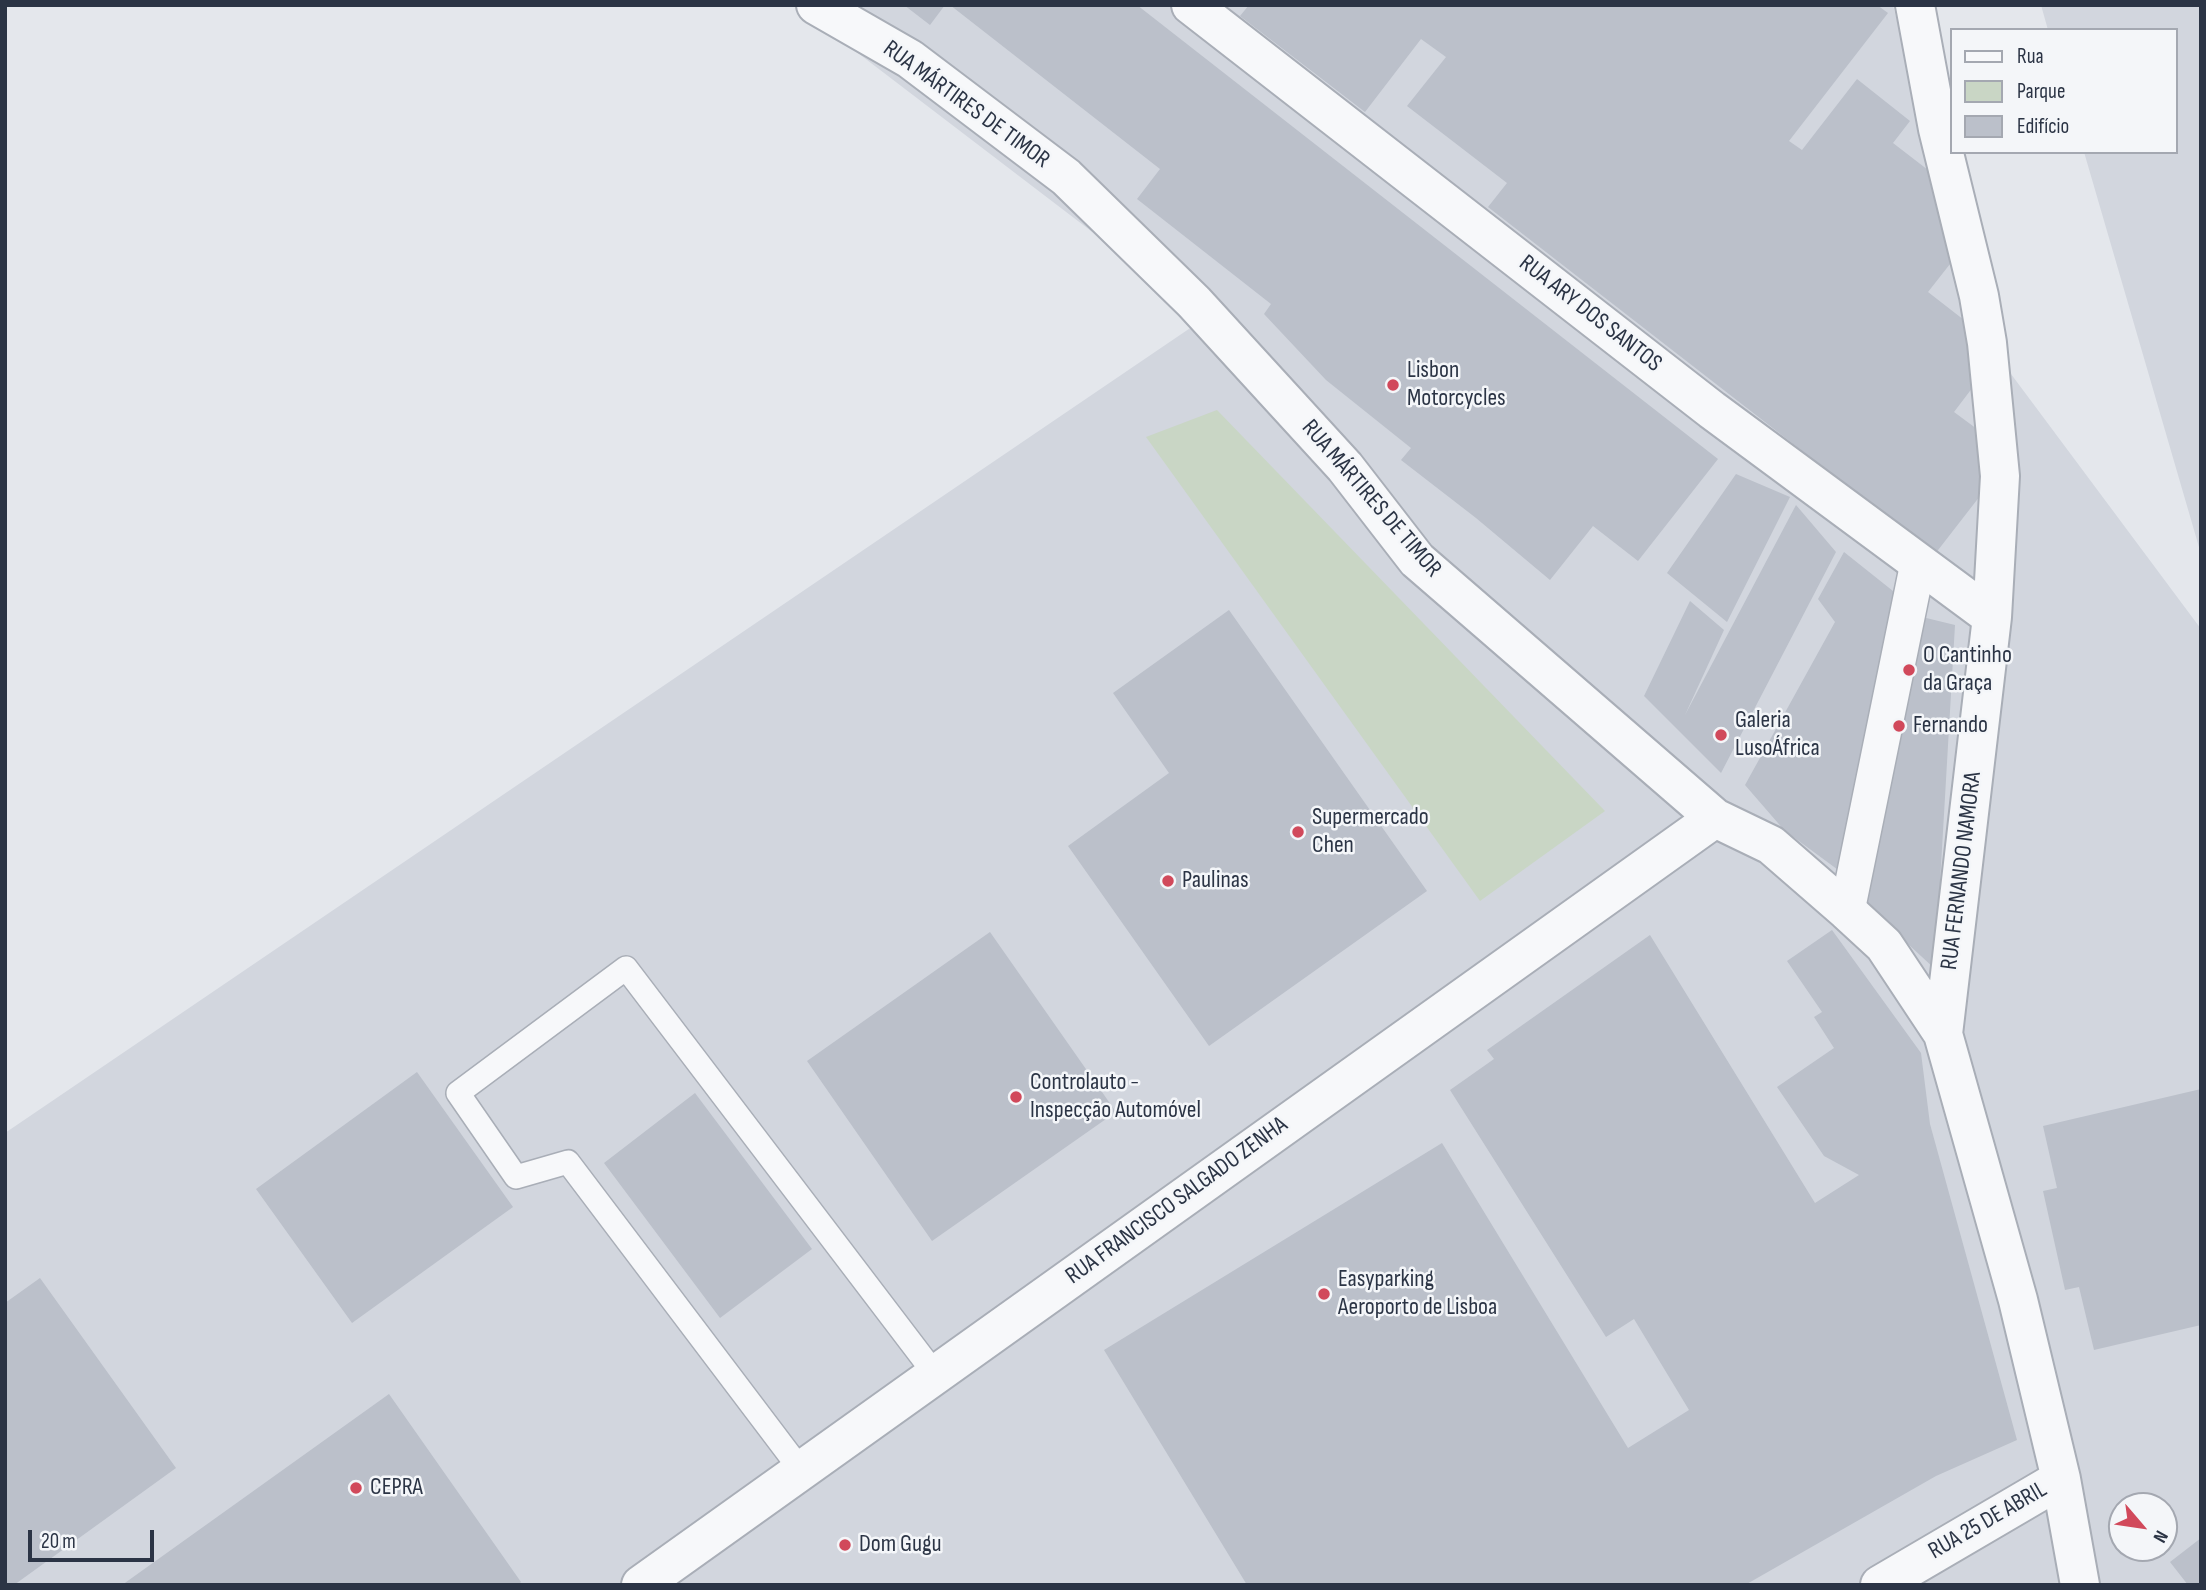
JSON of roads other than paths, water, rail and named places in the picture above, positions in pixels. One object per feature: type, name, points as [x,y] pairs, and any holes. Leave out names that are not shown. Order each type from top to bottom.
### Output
[{"type":"street","name":"RUA MÁRTIRES DE TIMOR","points":[[816,5],[910,59],[1066,177],[1194,302],[1346,467],[1417,560],[1715,818],[1771,845],[1847,911],[1884,945],[1943,1034]]},
{"type":"street","name":"RUA ARY DOS SANTOS","points":[[1191,5],[1712,410],[1992,617]]},
{"type":"street","name":"RUA FERNANDO NAMORA","points":[[1916,5],[1938,129],[1979,296],[1987,343],[2000,476],[1992,617],[1943,1034],[2014,1286],[2061,1479],[2080,1585]]},
{"type":"street","points":[[1847,911],[1918,563]]},
{"type":"street","name":"RUA FRANCISCO SALGADO ZENHA","points":[[640,1585],[1715,818]]},
{"type":"street","name":"RUA 25 DE ABRIL","points":[[1880,1585],[2061,1479]]},
{"type":"lane","points":[[801,1470],[568,1162],[516,1177],[458,1093],[626,968],[935,1374]]},
{"type":"place","name":"Lisbon Motorcycles","points":[[1393,385]]},
{"type":"place","name":"O Cantinho da Graça","points":[[1909,670]]},
{"type":"place","name":"Fernando","points":[[1899,726]]},
{"type":"place","name":"Galeria LusoÁfrica","points":[[1721,735]]},
{"type":"place","name":"Supermercado Chen","points":[[1298,832]]},
{"type":"place","name":"Paulinas","points":[[1168,881]]},
{"type":"place","name":"Controlauto - Inspecção Automóvel","points":[[1016,1097]]},
{"type":"place","name":"Easyparking Aeroporto de Lisboa","points":[[1324,1294]]},
{"type":"place","name":"CEPRA","points":[[356,1488]]},
{"type":"place","name":"Dom Gugu","points":[[845,1545]]}]
